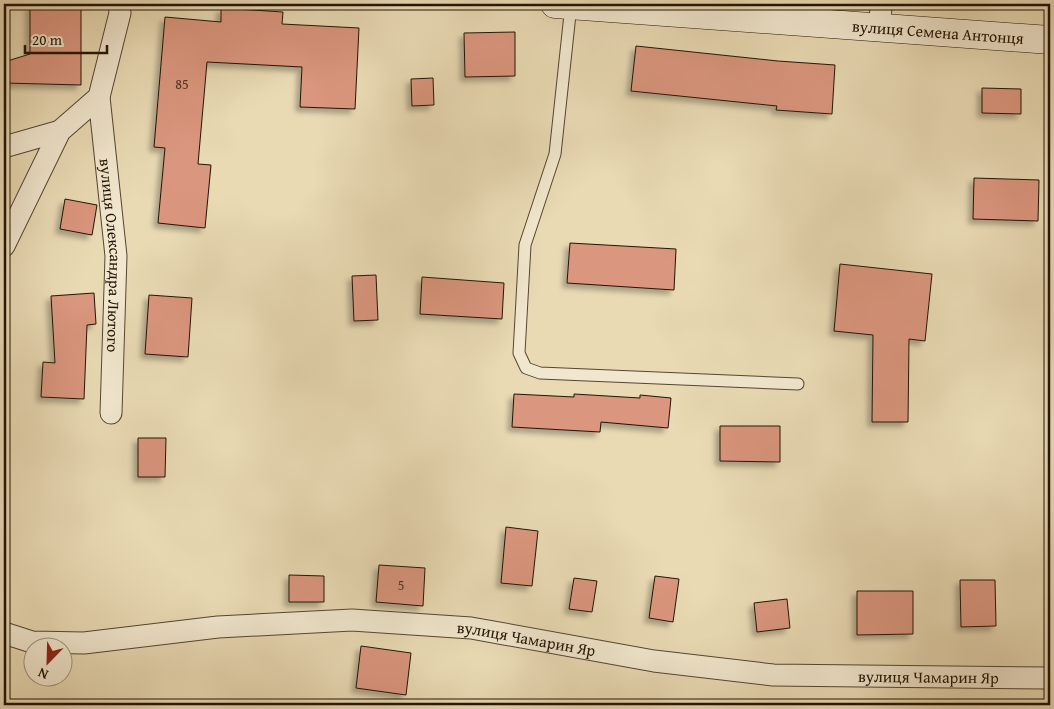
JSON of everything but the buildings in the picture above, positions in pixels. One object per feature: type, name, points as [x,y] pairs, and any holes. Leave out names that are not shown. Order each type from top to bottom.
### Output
[{"type":"street","name":"вулиця Олександра Лютого","points":[[111,412],[116,256],[99,97],[120,13],[119,4]]},
{"type":"street","name":"вулиця Семена Антонця","points":[[563,4],[880,16],[1050,40]]},
{"type":"street","points":[[4,246],[60,131],[99,97]]},
{"type":"street","points":[[4,147],[60,131]]},
{"type":"street","name":"вулиця Чамарин Яр","points":[[4,632],[32,642],[84,643],[218,627],[352,620],[471,628],[654,661],[773,675],[1050,678]]},
{"type":"lane","points":[[563,4],[555,154],[525,245],[520,353],[526,368],[540,373],[798,384]]}]
